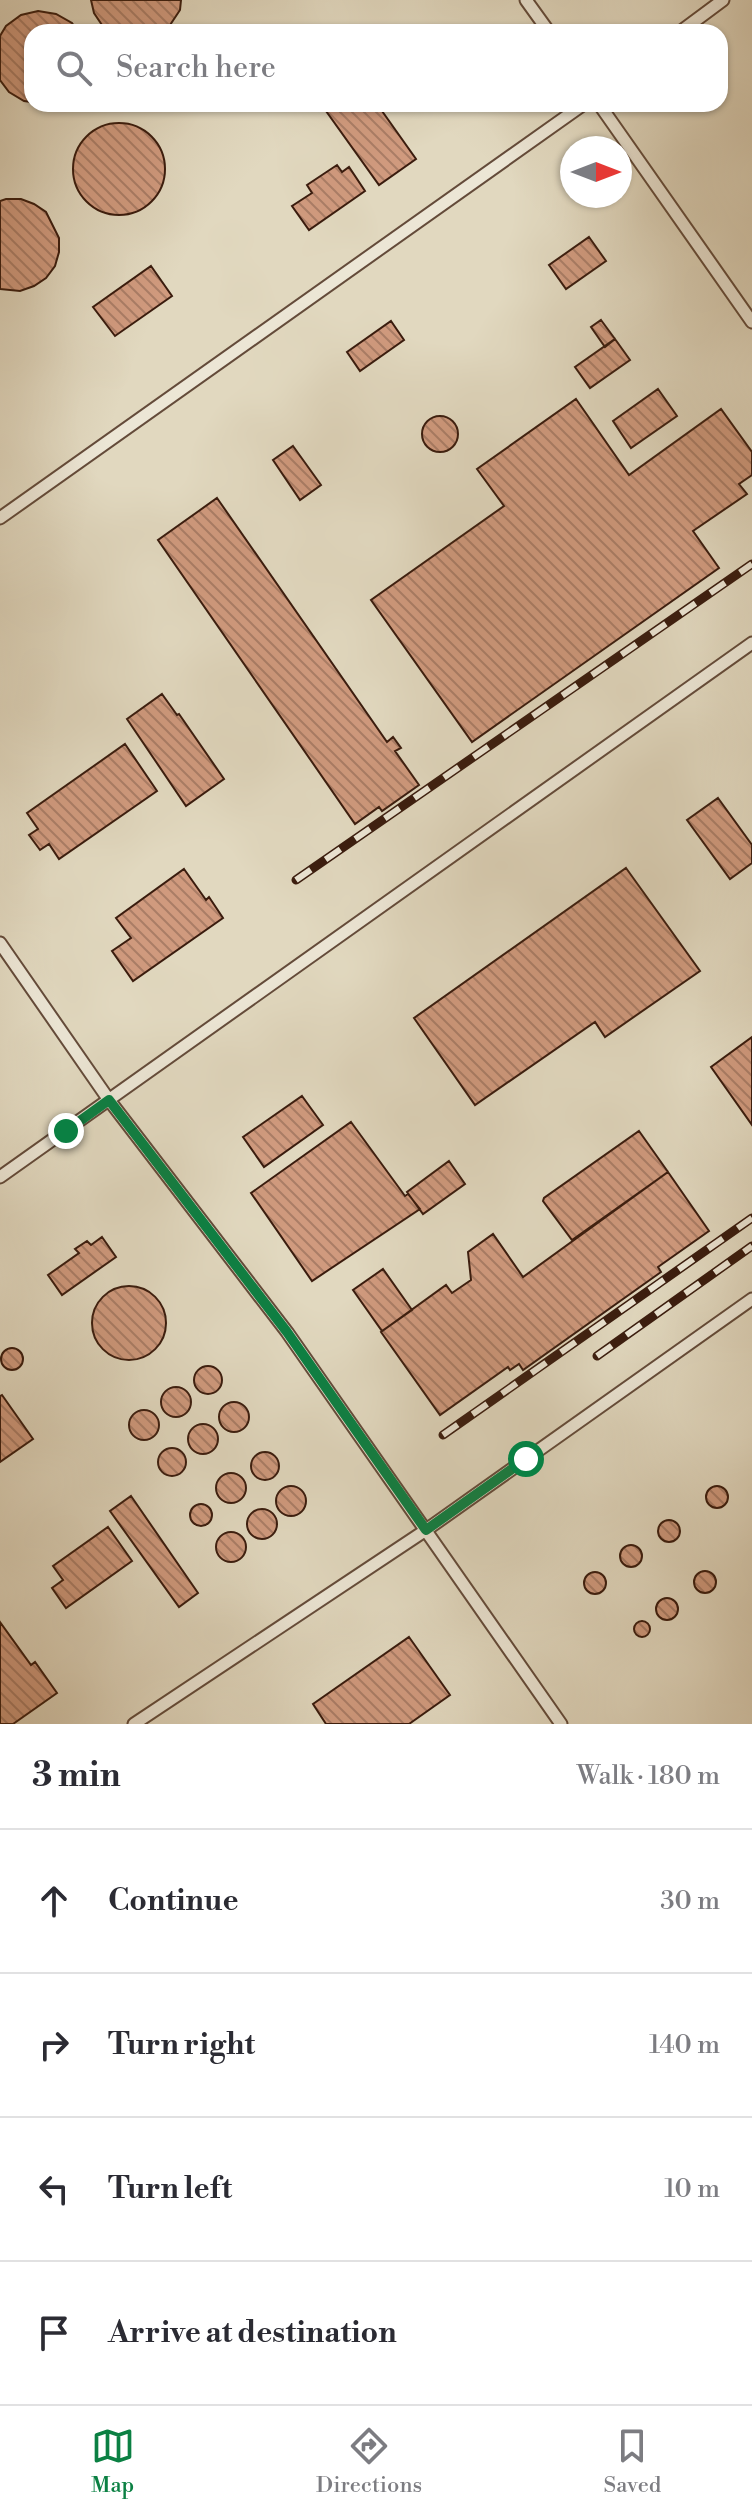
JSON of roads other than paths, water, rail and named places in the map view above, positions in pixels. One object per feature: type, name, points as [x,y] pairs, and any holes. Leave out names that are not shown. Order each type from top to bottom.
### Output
[{"type":"lane","points":[[526,0],[543,24]]},
{"type":"lane","points":[[691,24],[723,0]]},
{"type":"lane","points":[[0,518],[573,112]]},
{"type":"lane","points":[[605,112],[752,322]]},
{"type":"lane","points":[[0,1177],[752,643]]},
{"type":"lane","points":[[0,943],[109,1100],[287,1332],[561,1724]]},
{"type":"lane","points":[[134,1724],[426,1530],[752,1299]]},
{"type":"railway","points":[[296,880],[752,564]]},
{"type":"railway","points":[[443,1435],[752,1218]]},
{"type":"railway","points":[[597,1356],[752,1246]]}]
